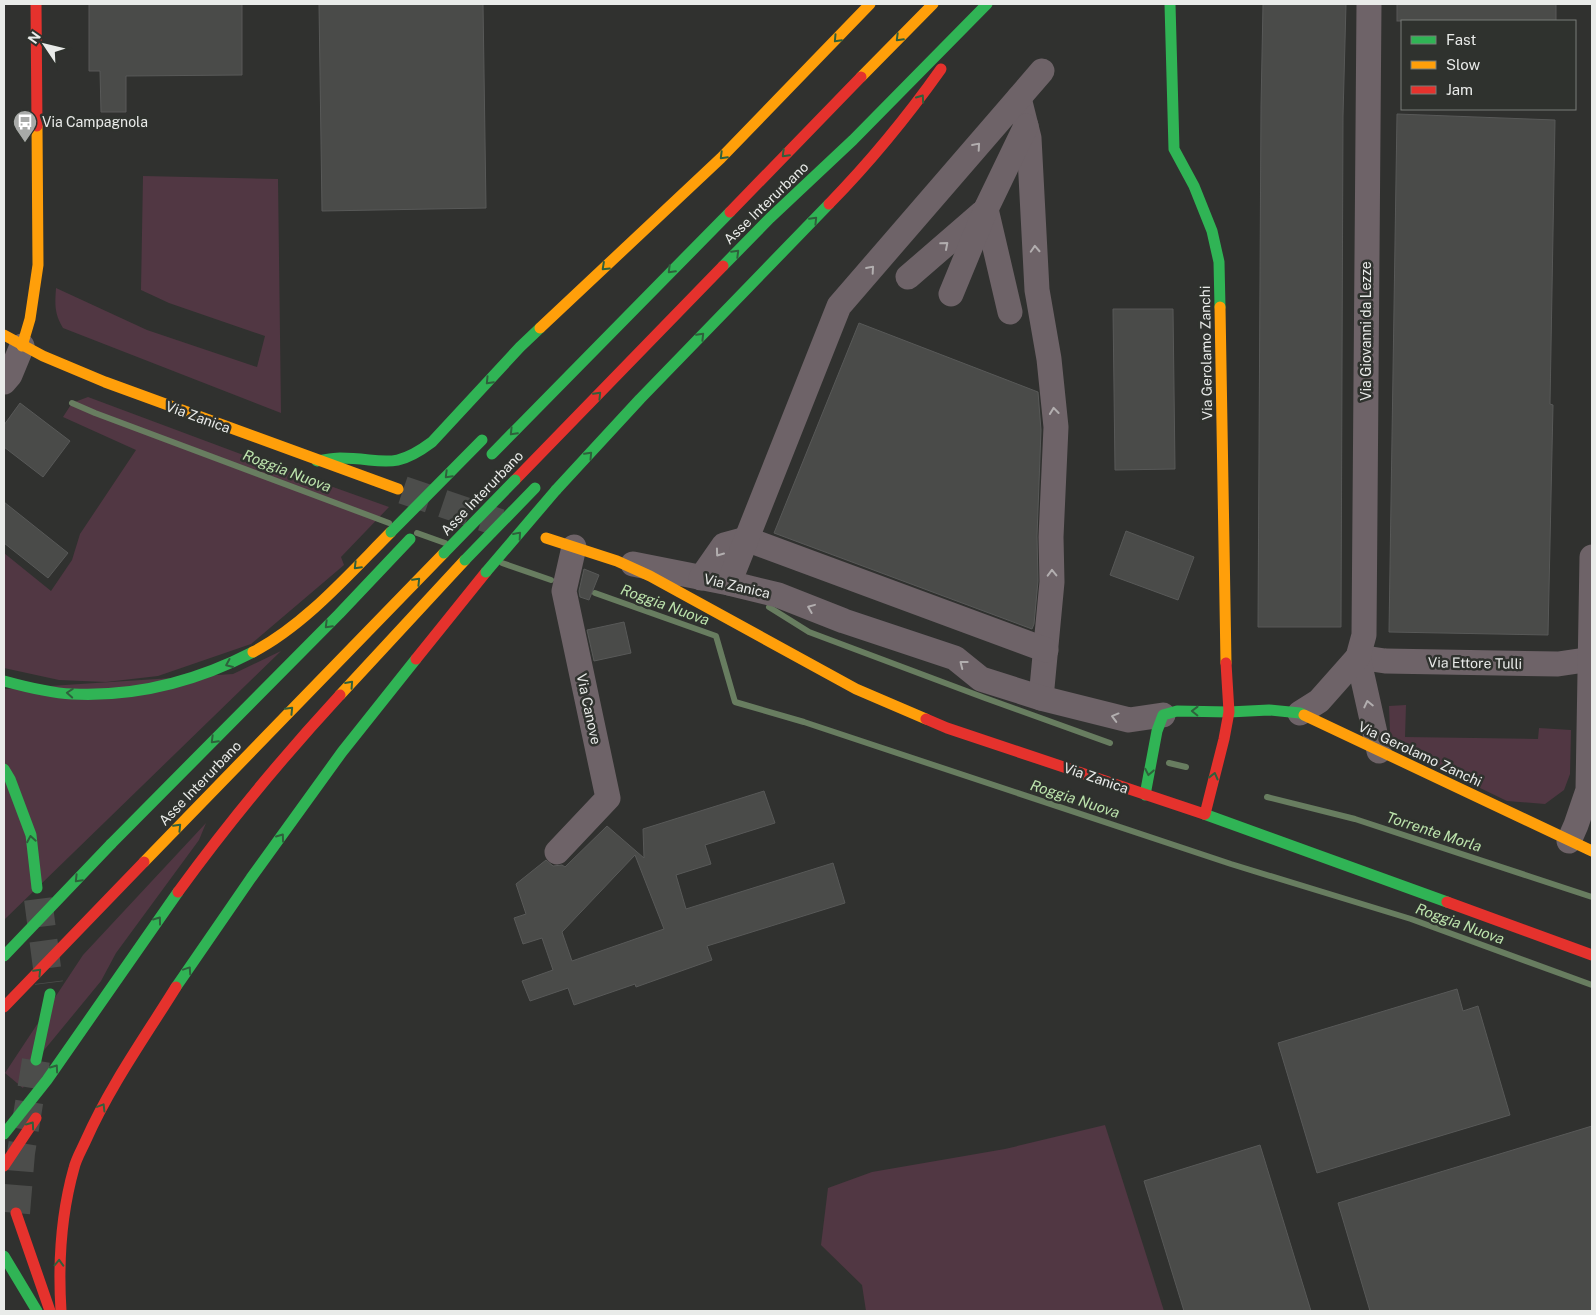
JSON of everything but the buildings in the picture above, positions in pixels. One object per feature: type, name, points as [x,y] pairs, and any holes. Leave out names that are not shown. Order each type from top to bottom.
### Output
[{"type":"main road","points":[[13,340],[30,319],[38,265],[36,4]]},
{"type":"main road","points":[[317,461],[343,458],[383,463],[394,462],[405,460],[426,447],[520,347],[721,158],[870,4]]},
{"type":"main road","name":"Asse Interurbano","points":[[489,457],[933,4]]},
{"type":"main road","name":"Via Gerolamo Zanchi","points":[[1170,4],[1174,149],[1194,186],[1212,230],[1219,262],[1228,712],[1224,739],[1204,814]]},
{"type":"main road","points":[[61,1311],[59,1282],[60,1250],[65,1210],[74,1167],[96,1117],[125,1068],[178,984],[251,878],[342,752],[486,572],[556,490],[640,399],[856,176],[918,102],[983,8]]},
{"type":"main road","name":"Asse Interurbano","points":[[4,1007],[770,218],[853,140],[983,8]]},
{"type":"main road","points":[[826,180],[853,140]]},
{"type":"main road","name":"Via Zanica","points":[[13,340],[65,367],[317,461],[398,488]]},
{"type":"main road","points":[[513,418],[559,384]]},
{"type":"main road","points":[[4,681],[70,694],[106,694],[169,684],[229,665],[278,636],[302,618],[486,438]]},
{"type":"main road","points":[[4,1134],[45,1082],[143,941],[251,796],[391,639],[538,485]]},
{"type":"main road","name":"Asse Interurbano","points":[[4,956],[111,844],[414,536]]},
{"type":"main road","name":"Via Zanica","points":[[546,538],[617,561],[650,576],[856,689],[947,728],[1204,814],[1592,955]]},
{"type":"main road","name":"Via Gerolamo Zanchi","points":[[1163,715],[1176,711],[1228,712],[1269,710],[1300,713],[1592,851]]},
{"type":"main road","points":[[1145,795],[1157,731],[1163,715]]},
{"type":"main road","points":[[207,873],[306,734]]},
{"type":"main road","points":[[4,769],[10,779],[31,835],[37,888]]},
{"type":"main road","points":[[36,1060],[50,994]]},
{"type":"main road","points":[[4,1166],[42,1109]]},
{"type":"main road","points":[[16,1213],[50,1311]]},
{"type":"main road","points":[[4,1256],[37,1311]]},
{"type":"street","name":"Via Giovanni da Lezze","points":[[1300,713],[1319,701],[1358,657],[1364,635],[1369,4]]},
{"type":"street","points":[[729,583],[839,306],[1042,71]]},
{"type":"street","points":[[1019,98],[1029,138],[1037,290],[1049,359],[1056,427],[1051,536],[1052,582],[1041,698]]},
{"type":"street","points":[[951,294],[986,209],[1026,126]]},
{"type":"street","points":[[908,277],[986,209]]},
{"type":"street","points":[[986,209],[1010,312]]},
{"type":"street","points":[[4,382],[10,375],[13,340]]},
{"type":"street","points":[[701,578],[724,545],[746,540],[1046,650]]},
{"type":"street","name":"Via Canove","points":[[557,852],[608,798],[566,582],[574,547]]},
{"type":"street","points":[[1568,841],[1588,790],[1592,557]]},
{"type":"street","name":"Via Zanica","points":[[617,561],[729,583],[778,595],[844,621],[955,658],[981,678],[1041,698],[1129,720],[1163,715]]},
{"type":"street","name":"Via Giovanni da Lezze","points":[[1358,657],[1378,751]]},
{"type":"street","name":"Via Ettore Tulli","points":[[1358,657],[1385,661],[1558,664],[1591,659]]},
{"type":"shaded area","points":[[143,176],[278,179],[281,413],[63,328],[56,308],[56,288],[147,330],[257,367],[265,336],[169,303],[141,290]]},
{"type":"shaded area","points":[[88,397],[389,507],[341,557],[344,565],[251,644],[158,676],[106,682],[59,680],[4,668],[4,553],[51,591],[72,560],[80,534],[136,450],[63,417],[72,403]]},
{"type":"shaded area","points":[[281,651],[4,920],[4,689],[233,674]]},
{"type":"shaded area","points":[[1406,705],[1405,737],[1538,739],[1539,728],[1571,730],[1570,774],[1564,790],[1545,804],[1507,801],[1395,747],[1390,733],[1389,706]]},
{"type":"shaded area","points":[[206,823],[199,840],[116,953],[101,981],[36,1060],[23,1088],[5,1073],[83,955]]},
{"type":"shaded area","points":[[1105,1125],[1164,1311],[866,1311],[862,1285],[821,1245],[828,1188],[872,1172],[1005,1149]]},
{"type":"waterway","name":"Roggia Nuova","points":[[72,403],[389,523]]},
{"type":"waterway","name":"Roggia Nuova","points":[[417,533],[445,543]]},
{"type":"waterway","name":"Roggia Nuova","points":[[502,563],[551,580]]},
{"type":"waterway","name":"Roggia Nuova","points":[[595,593],[716,636],[735,702],[804,722],[1231,864],[1411,919],[1592,985]]},
{"type":"waterway","points":[[769,607],[809,632],[1110,743]]},
{"type":"waterway","name":"Torrente Morla","points":[[1169,763],[1186,767]]},
{"type":"waterway","name":"Torrente Morla","points":[[1267,797],[1355,819],[1592,897]]},
{"type":"tunnel","points":[[403,490],[500,523]]},
{"type":"tunnel","points":[[38,899],[49,983]]},
{"type":"tunnel","points":[[16,1213],[21,1153],[36,1060]]},
{"type":"traffic: fast","points":[[723,266],[770,218],[853,140],[987,4]]},
{"type":"traffic: fast","points":[[1170,4],[1174,149],[1194,186],[1212,231],[1219,262],[1220,307]]},
{"type":"traffic: fast","points":[[556,490],[640,399],[829,204]]},
{"type":"traffic: fast","points":[[492,454],[730,212]]},
{"type":"traffic: fast","points":[[317,461],[340,458],[387,461],[407,457],[418,451],[432,442],[540,328]]},
{"type":"traffic: fast","points":[[391,532],[482,440]]},
{"type":"traffic: fast","points":[[444,553],[515,480]]},
{"type":"traffic: fast","points":[[465,560],[535,488]]},
{"type":"traffic: fast","points":[[486,572],[556,490]]},
{"type":"traffic: fast","points":[[111,844],[339,614],[410,539]]},
{"type":"traffic: fast","points":[[4,681],[63,693],[119,693],[142,690],[188,679],[253,652]]},
{"type":"traffic: fast","points":[[176,987],[251,878],[342,752],[416,659]]},
{"type":"traffic: fast","points":[[1145,795],[1157,731],[1163,715],[1177,711],[1229,712],[1269,710],[1304,715]]},
{"type":"traffic: fast","points":[[4,769],[10,779],[31,835],[37,888]]},
{"type":"traffic: fast","points":[[1204,814],[1447,902]]},
{"type":"traffic: fast","points":[[4,956],[111,844]]},
{"type":"traffic: fast","points":[[4,1134],[47,1080],[178,892]]},
{"type":"traffic: fast","points":[[36,1060],[50,994]]},
{"type":"traffic: fast","points":[[4,1256],[37,1311]]},
{"type":"traffic: slow","points":[[540,328],[721,158],[870,4]]},
{"type":"traffic: slow","points":[[861,77],[933,4]]},
{"type":"traffic: slow","points":[[22,346],[30,319],[38,265],[37,126]]},
{"type":"traffic: slow","points":[[1220,307],[1226,663]]},
{"type":"traffic: slow","points":[[4,335],[43,356],[105,382],[398,489]]},
{"type":"traffic: slow","points":[[253,652],[291,628],[309,613],[391,532]]},
{"type":"traffic: slow","points":[[546,538],[617,561],[650,576],[856,689],[926,719]]},
{"type":"traffic: slow","points":[[144,862],[444,553]]},
{"type":"traffic: slow","points":[[340,695],[465,560]]},
{"type":"traffic: slow","points":[[1304,715],[1592,851]]},
{"type":"traffic: jam","points":[[36,4],[37,126]]},
{"type":"traffic: jam","points":[[829,204],[888,139],[941,69]]},
{"type":"traffic: jam","points":[[730,212],[861,77]]},
{"type":"traffic: jam","points":[[515,480],[723,266]]},
{"type":"traffic: jam","points":[[416,659],[486,572]]},
{"type":"traffic: jam","points":[[1205,814],[1229,712],[1226,663]]},
{"type":"traffic: jam","points":[[178,892],[256,791],[340,695]]},
{"type":"traffic: jam","points":[[926,719],[947,728],[1204,814]]},
{"type":"traffic: jam","points":[[4,1007],[144,862]]},
{"type":"traffic: jam","points":[[1447,902],[1592,955]]},
{"type":"traffic: jam","points":[[61,1311],[61,1239],[66,1203],[76,1161],[106,1100],[176,987]]},
{"type":"traffic: jam","points":[[4,1166],[36,1118]]},
{"type":"traffic: jam","points":[[16,1213],[50,1311]]},
{"type":"place","name":"Via Campagnola","points":[[25,143]]}]
